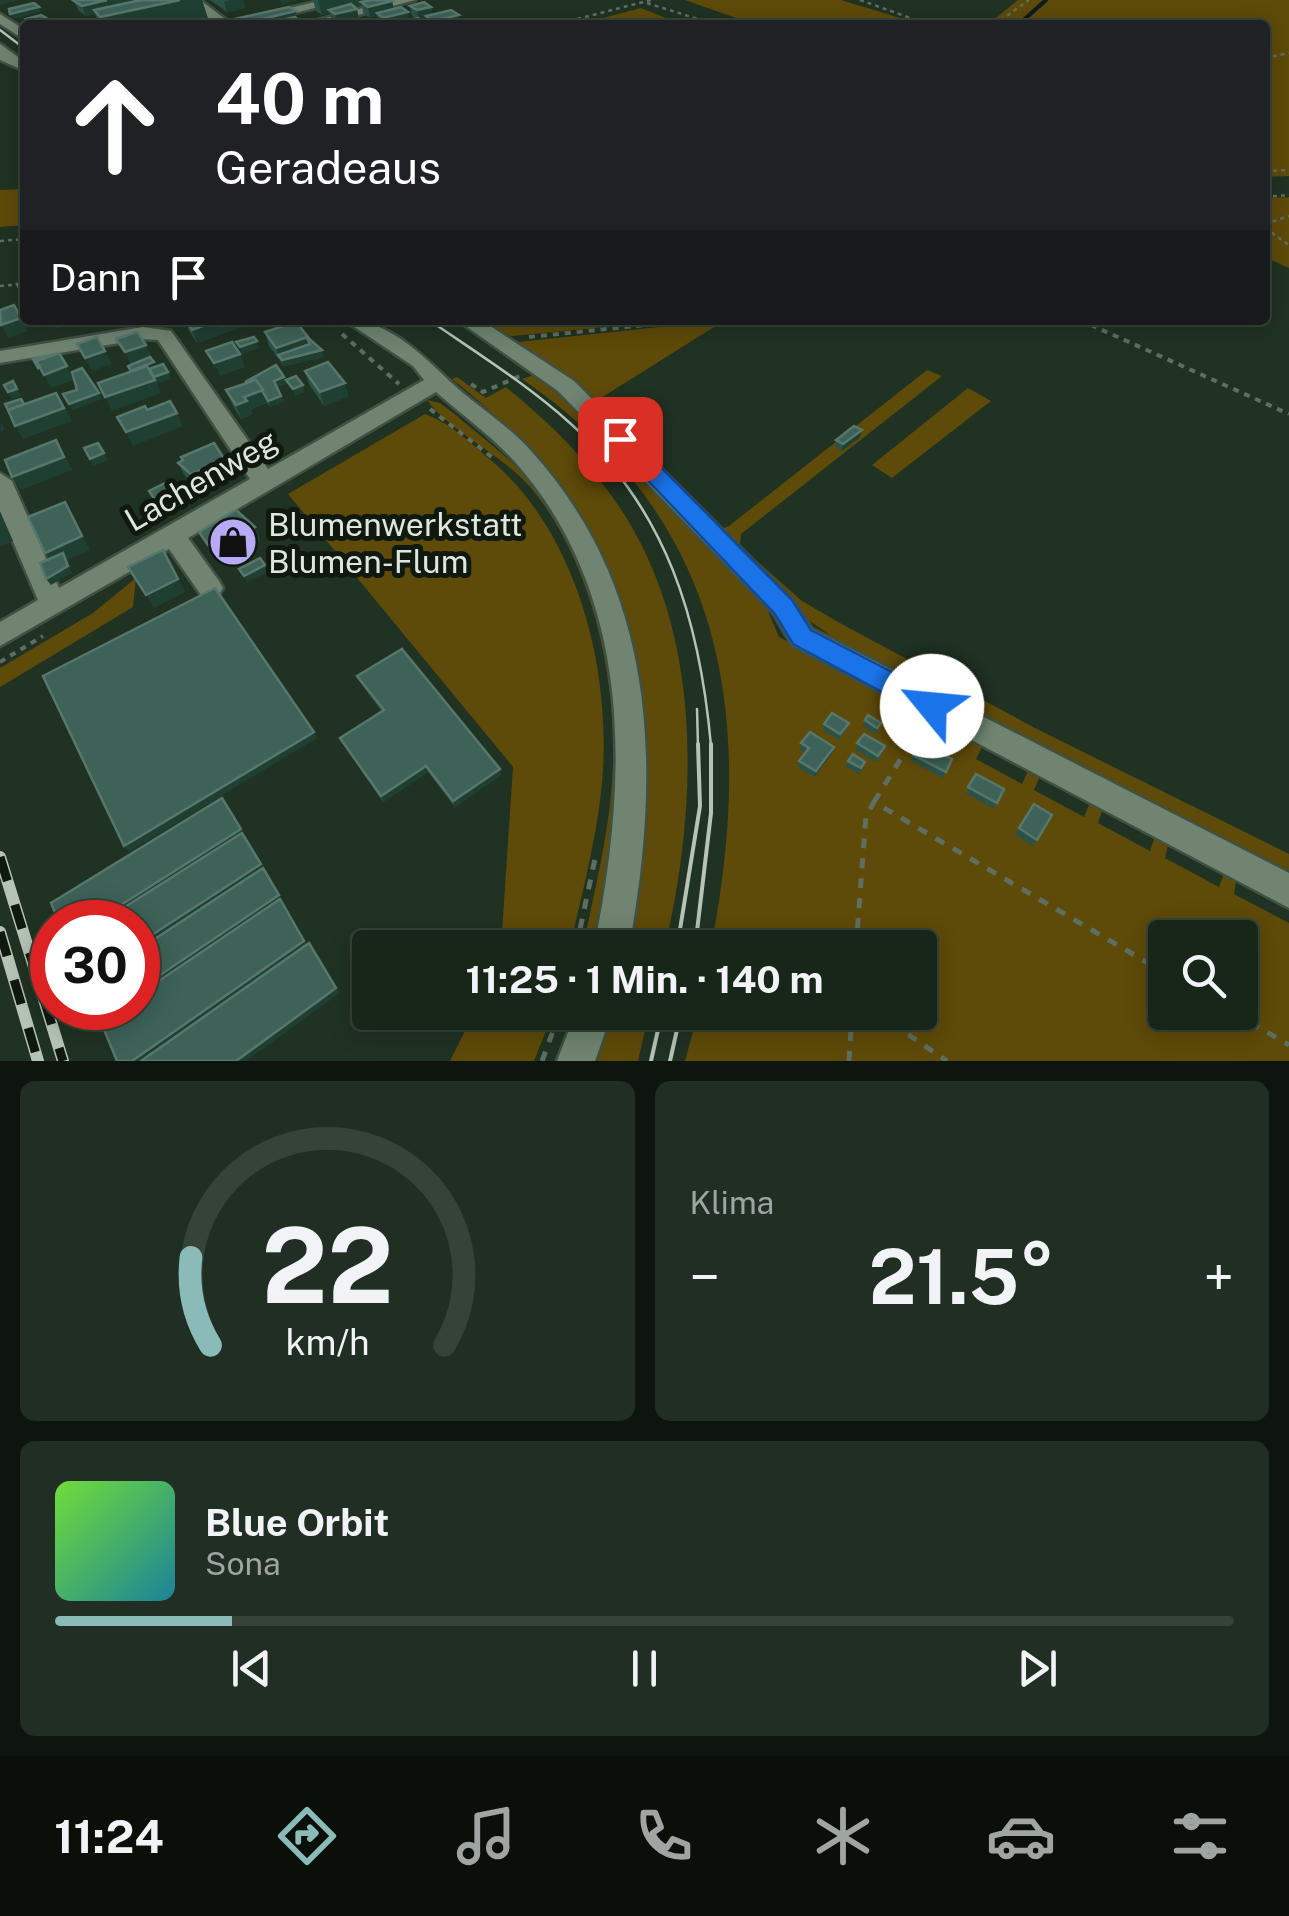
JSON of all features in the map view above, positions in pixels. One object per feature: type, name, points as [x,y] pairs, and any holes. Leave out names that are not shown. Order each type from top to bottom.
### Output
[{"type":"street","points":[[250,20],[340,0]]},
{"type":"street","points":[[327,20],[408,0]]},
{"type":"street","points":[[189,3],[219,20]]},
{"type":"street","points":[[294,10],[306,20]]},
{"type":"street","points":[[382,20],[419,11]]},
{"type":"street","points":[[0,46],[6,57],[20,63]]},
{"type":"street","points":[[360,325],[425,388],[499,433],[558,499],[582,540],[617,628],[631,714],[634,782],[628,861],[615,930]]},
{"type":"street","points":[[474,325],[566,386],[784,607],[802,637],[1289,891]]},
{"type":"street","points":[[0,357],[143,333],[164,335],[264,481]]},
{"type":"street","name":"Lachenweg","points":[[0,636],[425,388]]},
{"type":"street","points":[[0,481],[46,592],[56,602]]},
{"type":"street","points":[[172,534],[210,588]]},
{"type":"street","points":[[576,1061],[587,1030]]},
{"type":"path","points":[[573,20],[651,0]]},
{"type":"path","points":[[860,0],[916,20]]},
{"type":"path","points":[[1001,20],[1029,0]]},
{"type":"path","points":[[642,2],[701,20]]},
{"type":"path","points":[[333,325],[425,388],[505,468]]},
{"type":"path","points":[[500,342],[650,325]]},
{"type":"path","points":[[1091,325],[1289,414]]},
{"type":"path","points":[[470,383],[483,392],[537,366]]},
{"type":"path","points":[[0,662],[37,640]]},
{"type":"path","points":[[857,930],[866,816],[911,740]]},
{"type":"path","points":[[874,802],[1148,962]]},
{"type":"path","points":[[580,930],[598,844]]},
{"type":"path","points":[[1258,1027],[1289,1045]]},
{"type":"path","points":[[542,1061],[553,1030]]},
{"type":"path","points":[[849,1061],[851,1030]]},
{"type":"path","points":[[901,1030],[947,1061]]},
{"type":"shaded area","points":[[685,0],[841,0],[907,20],[742,20]]},
{"type":"shaded area","points":[[1018,0],[1289,0],[1289,176],[1270,177],[1270,20],[993,20]]},
{"type":"shaded area","points":[[641,8],[671,20],[595,20]]},
{"type":"shaded area","points":[[20,189],[20,225],[0,227],[0,190]]},
{"type":"shaded area","points":[[1289,197],[1289,268],[1270,259],[1270,198]]},
{"type":"shaded area","points":[[484,325],[625,325],[512,336],[498,334]]},
{"type":"shaded area","points":[[678,325],[717,325],[593,403],[519,347],[518,342]]},
{"type":"shaded area","points":[[927,370],[942,376],[741,534],[740,546],[802,601],[838,622],[1035,728],[1289,854],[1289,877],[856,653],[798,613],[716,531],[729,526]]},
{"type":"shaded area","points":[[539,373],[562,390],[761,595],[779,637],[983,745],[976,759],[1022,784],[1029,769],[1041,774],[1034,790],[1084,817],[1091,800],[1103,808],[1098,823],[1150,851],[1156,834],[1169,841],[1165,858],[1219,887],[1225,871],[1237,876],[1234,894],[1289,923],[1289,1061],[685,1061],[693,1030],[937,1030],[937,930],[714,930],[724,862],[729,781],[725,703],[710,629],[683,560],[644,494],[591,434],[522,379]]},
{"type":"shaded area","points":[[457,377],[486,398],[506,387],[564,439],[598,477],[627,519],[660,589],[675,639],[684,690],[687,742],[683,846],[668,930],[632,930],[645,834],[647,777],[636,663],[622,608],[601,555],[547,469],[518,437],[452,379]]},
{"type":"shaded area","points":[[968,388],[991,401],[892,478],[872,465]]},
{"type":"shaded area","points":[[427,400],[452,412],[540,492],[567,537],[594,603],[606,652],[616,750],[611,849],[596,930],[587,930],[607,824],[613,746],[606,667],[598,628],[571,552],[531,488]]},
{"type":"shaded area","points":[[425,414],[443,422],[493,462],[523,493],[548,528],[584,609],[595,653],[604,741],[597,824],[574,930],[502,930],[513,767],[288,494]]},
{"type":"shaded area","points":[[136,578],[133,607],[0,687],[0,668],[93,613]]},
{"type":"shaded area","points":[[465,1030],[546,1030],[534,1061],[450,1061]]},
{"type":"shaded area","points":[[607,1030],[645,1030],[638,1061],[597,1061]]},
{"type":"building","points":[[107,0],[82,6],[74,1]]},
{"type":"building","points":[[141,0],[180,0],[100,17],[94,10]]},
{"type":"building","points":[[392,1],[368,7],[361,2]]},
{"type":"building","points":[[424,2],[431,7],[417,10],[410,6]]},
{"type":"building","points":[[34,3],[39,7],[10,14],[9,9]]},
{"type":"building","points":[[351,4],[357,9],[335,14],[329,10]]},
{"type":"building","points":[[289,7],[296,11],[258,20],[235,19]]},
{"type":"building","points":[[401,7],[408,12],[383,18],[377,13]]},
{"type":"building","points":[[451,10],[459,15],[437,20],[426,16]]},
{"type":"building","points":[[41,15],[48,19],[27,20]]},
{"type":"building","points":[[14,305],[20,318],[1,325],[0,310]]},
{"type":"building","points":[[298,325],[308,337],[276,348],[265,332]]},
{"type":"building","points":[[137,332],[146,345],[125,352],[116,339]]},
{"type":"building","points":[[306,336],[322,350],[282,360],[278,355],[310,344]]},
{"type":"building","points":[[97,337],[105,351],[85,358],[77,344]]},
{"type":"building","points":[[254,337],[257,341],[240,347],[236,342]]},
{"type":"building","points":[[232,342],[240,354],[214,363],[206,351]]},
{"type":"building","points":[[59,353],[67,366],[44,375],[36,361]]},
{"type":"building","points":[[150,357],[154,362],[131,371],[128,366]]},
{"type":"building","points":[[328,362],[345,383],[320,392],[305,371]]},
{"type":"building","points":[[163,364],[168,372],[154,377],[149,369]]},
{"type":"building","points":[[276,365],[284,377],[274,381],[281,396],[268,401],[256,380],[245,382]]},
{"type":"building","points":[[147,366],[155,380],[105,397],[98,383]]},
{"type":"building","points":[[82,368],[99,393],[69,404],[63,394],[77,390],[72,372]]},
{"type":"building","points":[[296,376],[303,385],[293,389],[286,380]]},
{"type":"building","points":[[256,380],[263,390],[244,397],[247,401],[236,405],[226,390]]},
{"type":"building","points":[[13,381],[17,389],[8,392],[4,385]]},
{"type":"building","points":[[56,393],[64,408],[15,426],[8,410]]},
{"type":"building","points":[[21,399],[24,404],[8,410],[5,404]]},
{"type":"building","points":[[170,401],[177,413],[126,432],[117,417],[145,406],[147,410]]},
{"type":"building","points":[[854,426],[862,430],[843,444],[836,440]]},
{"type":"building","points":[[56,440],[64,457],[12,477],[5,460]]},
{"type":"building","points":[[98,443],[104,453],[90,459],[84,448]]},
{"type":"building","points":[[214,443],[225,460],[191,474],[178,463],[183,460],[181,457]]},
{"type":"building","points":[[171,480],[178,490],[155,500],[149,491]]},
{"type":"building","points":[[65,502],[82,536],[45,553],[28,517]]},
{"type":"building","points":[[236,510],[255,527],[216,548],[208,545],[199,532]]},
{"type":"building","points":[[163,550],[178,579],[146,595],[128,567]]},
{"type":"building","points":[[63,553],[68,566],[46,579],[40,563]]},
{"type":"building","points":[[260,558],[265,565],[244,576],[239,569]]},
{"type":"building","points":[[215,588],[314,732],[124,846],[43,676]]},
{"type":"building","points":[[402,649],[500,769],[453,801],[426,766],[381,796],[340,738],[384,710],[357,676]]},
{"type":"building","points":[[832,713],[849,723],[840,734],[824,724]]},
{"type":"building","points":[[868,715],[881,723],[877,728],[865,720]]},
{"type":"building","points":[[810,732],[834,747],[816,771],[799,761],[809,748],[801,743]]},
{"type":"building","points":[[864,734],[885,746],[878,756],[857,743]]},
{"type":"building","points":[[920,743],[952,759],[946,772],[913,755]]},
{"type":"building","points":[[853,754],[865,762],[861,768],[848,761]]},
{"type":"building","points":[[976,774],[1004,789],[997,803],[968,787]]},
{"type":"building","points":[[222,798],[241,829],[129,900],[56,900]]},
{"type":"building","points":[[1034,804],[1052,815],[1037,840],[1019,828]]},
{"type":"building","points":[[242,833],[261,864],[160,930],[160,900],[136,900]]},
{"type":"building","points":[[263,868],[279,895],[160,975],[160,936]]},
{"type":"building","points":[[280,899],[304,941],[132,1061],[117,1061],[104,1030],[160,1030],[160,980]]},
{"type":"building","points":[[309,943],[336,988],[236,1061],[141,1061]]},
{"type":"waterway","points":[[1024,20],[1046,0]]},
{"type":"tram line","points":[[0,30],[20,45]]},
{"type":"tram line","points":[[436,325],[555,410],[604,458],[632,494],[655,531],[687,613],[706,700],[711,746]]},
{"type":"tram line","points":[[697,709],[698,746]]},
{"type":"tram line","points":[[680,930],[700,806],[698,744]]},
{"type":"tram line","points":[[697,930],[711,813],[711,746]]},
{"type":"tram line","points":[[651,1061],[658,1030]]},
{"type":"tram line","points":[[670,1061],[677,1030]]},
{"type":"railway","points":[[0,857],[63,1061]]},
{"type":"railway","points":[[0,932],[38,1061]]},
{"type":"place","name":"Blumenwerkstatt Blumen-Flum","points":[[233,542]]},
{"type":"route","points":[[620,439],[784,607],[802,637],[932,706]]}]
